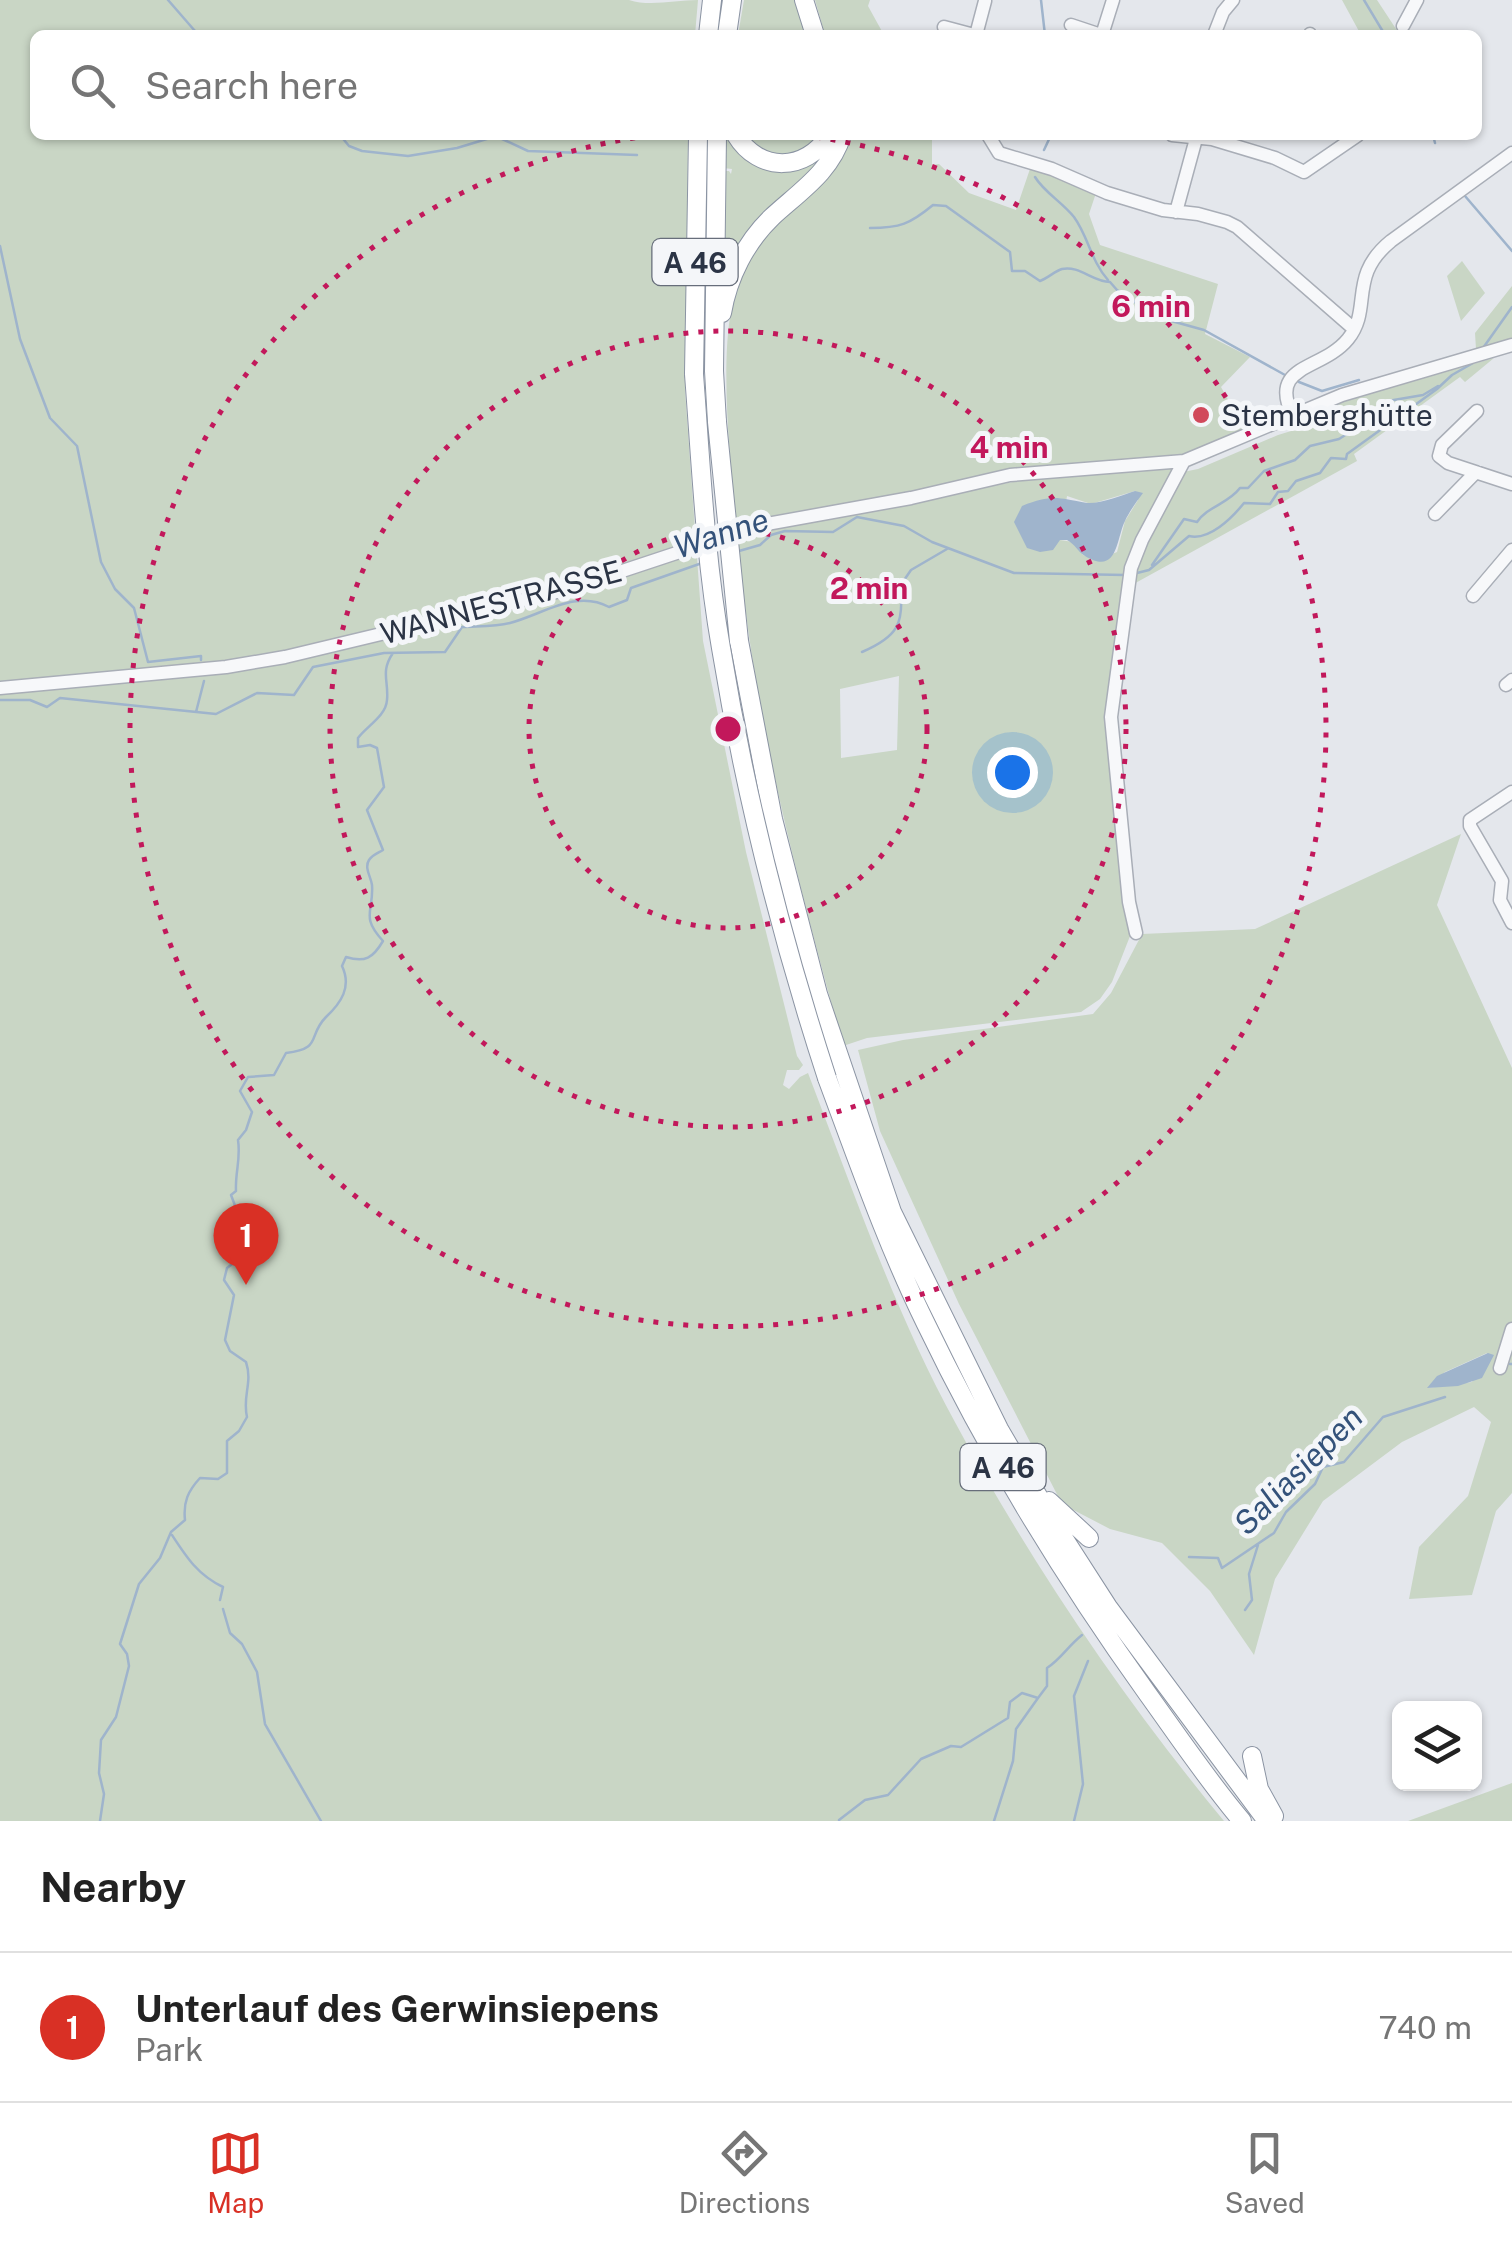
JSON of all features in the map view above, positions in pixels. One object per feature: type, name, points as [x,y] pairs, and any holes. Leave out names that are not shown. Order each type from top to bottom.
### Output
[{"type":"highway","points":[[728,30],[732,0]]},
{"type":"highway","points":[[808,0],[817,30]]},
{"type":"highway","points":[[708,30],[711,2]]},
{"type":"highway","name":"A 46","points":[[698,140],[694,374],[709,563],[754,825],[804,1006],[892,1212],[999,1429],[1108,1607],[1267,1821]]},
{"type":"highway","name":"A 46","points":[[717,140],[714,372],[742,659],[773,819],[836,1075],[879,1220],[926,1324],[1038,1529],[1101,1628],[1242,1821]]},
{"type":"highway","points":[[741,140],[756,156],[782,164],[812,155],[825,140]]},
{"type":"highway","points":[[714,372],[724,304],[740,261],[770,220],[826,167],[840,140]]},
{"type":"highway","points":[[999,1429],[1054,1507],[1089,1538]]},
{"type":"highway","points":[[1252,1756],[1260,1788],[1276,1821]]},
{"type":"street","points":[[1103,30],[1112,0]]},
{"type":"street","points":[[1216,30],[1233,0]]},
{"type":"street","points":[[1403,26],[1417,0]]},
{"type":"street","points":[[976,30],[985,1]]},
{"type":"street","points":[[1071,25],[1086,30]]},
{"type":"street","points":[[944,26],[958,30]]},
{"type":"street","points":[[990,140],[994,149],[1004,155],[1052,169],[1107,193],[1237,227],[1354,328]]},
{"type":"street","points":[[1176,212],[1195,140]]},
{"type":"street","points":[[1215,140],[1275,158],[1304,172],[1351,140]]},
{"type":"street","points":[[1292,416],[1284,395],[1287,381],[1338,349],[1354,328],[1364,275],[1380,250],[1512,153]]},
{"type":"street","name":"WANNESTRASSE","points":[[0,688],[226,667],[285,657],[496,608],[761,525],[911,498],[1010,475],[1184,461],[1342,395],[1512,345]]},
{"type":"street","points":[[1478,411],[1439,451],[1444,461],[1512,484]]},
{"type":"street","points":[[1136,932],[1129,902],[1111,717],[1130,574],[1142,540],[1184,461]]},
{"type":"street","points":[[1435,514],[1476,472]]},
{"type":"street","points":[[1473,596],[1512,550]]},
{"type":"street","points":[[1512,792],[1470,820],[1507,877],[1500,900],[1512,922]]},
{"type":"street","points":[[1500,1368],[1512,1329]]},
{"type":"green space","points":[[0,0],[698,0],[695,30],[30,30],[30,140],[688,140],[685,390],[703,641],[746,852],[797,1056],[803,1065],[799,1070],[787,1070],[783,1085],[789,1089],[808,1073],[913,1339],[1015,1528],[1115,1678],[1224,1821],[0,1821]]},
{"type":"green space","points":[[744,0],[797,0],[808,30],[739,30]]},
{"type":"green space","points":[[815,0],[870,0],[868,6],[881,30],[824,30]]},
{"type":"green space","points":[[1342,0],[1377,0],[1397,30],[1358,30]]},
{"type":"green space","points":[[725,140],[738,140],[757,161],[836,144],[779,206],[723,296],[722,171],[731,174],[732,169],[723,168]]},
{"type":"green space","points":[[748,140],[821,140],[811,151],[775,160]]},
{"type":"green space","points":[[841,140],[932,140],[932,165],[939,164],[969,193],[1016,210],[1031,166],[1096,193],[1089,214],[1100,245],[1218,284],[1205,334],[1250,357],[1221,387],[1246,432],[1183,458],[1033,469],[736,528],[726,366],[732,303],[749,258]]},
{"type":"green space","points":[[1462,261],[1485,293],[1461,321],[1447,276]]},
{"type":"green space","points":[[1512,286],[1512,339],[1476,349],[1475,333]]},
{"type":"green space","points":[[1494,358],[1465,382],[1460,377],[1354,454],[1357,461],[1130,586],[1135,566],[1183,472],[1324,421],[1328,411],[1346,400]]},
{"type":"green space","points":[[1181,465],[1139,542],[1109,717],[1132,931],[1112,982],[1100,999],[1081,1012],[867,1038],[843,1046],[778,793],[753,665],[738,535],[1055,474]],"holes":[[[1135,491],[1138,500],[1125,521],[1117,552],[1098,560],[1083,555],[1073,542],[1060,540],[1067,496],[1091,504]],[[899,676],[897,750],[841,758],[840,689]]]},
{"type":"green space","points":[[1461,834],[1437,905],[1512,1068],[1512,1493],[1496,1511],[1472,1595],[1409,1599],[1419,1547],[1468,1496],[1491,1422],[1474,1407],[1402,1442],[1323,1501],[1275,1579],[1254,1655],[1210,1591],[1162,1543],[1110,1529],[1062,1504],[959,1304],[880,1131],[858,1050],[903,1040],[1093,1014],[1111,993],[1142,934],[1255,929]],"holes":[[[1487,1353],[1472,1382],[1428,1388],[1445,1372]]]},
{"type":"green space","points":[[1512,1783],[1512,1821],[1408,1821]]},
{"type":"water","points":[[1135,491],[1143,493],[1127,518],[1114,553],[1104,562],[1085,556],[1067,540],[1060,540],[1053,550],[1027,548],[1014,522],[1022,506],[1041,500],[1092,503]]},
{"type":"water","points":[[1488,1353],[1494,1355],[1482,1378],[1458,1386],[1427,1388],[1437,1376]]},
{"type":"waterway","points":[[168,0],[194,30]]},
{"type":"waterway","points":[[1041,0],[1044,30]]},
{"type":"waterway","points":[[1364,0],[1382,30]]},
{"type":"waterway","points":[[344,140],[362,151],[408,156],[483,140]]},
{"type":"waterway","points":[[504,140],[528,151],[637,155]]},
{"type":"waterway","points":[[1044,150],[1049,140]]},
{"type":"waterway","points":[[1035,177],[1074,217],[1108,280]]},
{"type":"waterway","points":[[1465,196],[1512,251]]},
{"type":"waterway","points":[[870,228],[897,226],[933,205],[946,206],[1010,252],[1012,271],[1025,271],[1040,281],[1068,268],[1110,282],[1146,314],[1204,330],[1285,375]]},
{"type":"waterway","points":[[0,246],[20,339],[50,418],[77,446],[101,562],[115,589],[134,608],[148,662],[201,656],[201,660]]},
{"type":"waterway","name":"Wanne","points":[[1483,348],[1512,307]]},
{"type":"waterway","name":"Wanne","points":[[1133,574],[1149,570],[1189,536],[1204,535],[1220,527],[1244,503],[1270,504],[1278,492],[1288,491],[1296,481],[1320,473],[1331,458],[1346,459],[1347,454],[1473,363]]},
{"type":"waterway","points":[[1299,382],[1322,391],[1359,380]]},
{"type":"waterway","points":[[1152,565],[1184,519],[1197,522],[1240,488],[1248,488],[1264,471],[1295,460],[1310,446],[1339,439],[1358,427],[1382,402],[1423,395],[1438,386]]},
{"type":"waterway","name":"Wanne","points":[[739,551],[785,531],[833,532],[857,517],[904,526],[932,542],[1014,573],[1125,575]]},
{"type":"waterway","points":[[862,652],[883,641],[896,628],[901,610],[900,586],[911,570],[947,549]]},
{"type":"waterway","name":"Wanne","points":[[0,700],[30,700],[47,707],[60,698],[216,714],[257,693],[294,695],[313,667],[384,653],[445,652],[462,627],[510,623],[572,602],[597,602],[609,607],[627,600],[631,588],[702,563]]},
{"type":"waterway","points":[[100,1821],[104,1794],[99,1773],[101,1740],[116,1717],[129,1666],[120,1644],[139,1584],[160,1558],[171,1532],[185,1520],[186,1502],[196,1483],[200,1478],[218,1479],[227,1473],[227,1441],[247,1417],[246,1362],[230,1351],[225,1340],[234,1295],[224,1280],[227,1268],[240,1258],[248,1240],[231,1195],[236,1191],[238,1140],[252,1112],[240,1091],[248,1077],[274,1075],[286,1053],[310,1045],[320,1024],[343,994],[346,981],[342,966],[346,957],[368,958],[383,941],[370,919],[372,885],[367,866],[370,858],[383,850],[367,810],[384,787],[377,748],[358,747],[358,738],[386,706],[386,671],[393,653]]},
{"type":"waterway","points":[[196,712],[204,681]]},
{"type":"waterway","name":"Saliasiepen","points":[[1189,1557],[1218,1558],[1222,1568],[1274,1533],[1286,1512],[1315,1484],[1323,1467],[1344,1462],[1383,1417],[1445,1397]]},
{"type":"waterway","points":[[172,1535],[200,1571],[223,1587],[220,1600]]},
{"type":"waterway","points":[[1245,1610],[1252,1600],[1249,1574],[1258,1545]]},
{"type":"waterway","points":[[223,1609],[230,1633],[242,1644],[257,1672],[265,1724],[321,1821]]},
{"type":"waterway","points":[[839,1820],[865,1800],[888,1795],[921,1759],[951,1746],[961,1747],[1008,1718],[1010,1702],[1022,1693],[1038,1698],[1047,1686],[1047,1668],[1082,1635]]},
{"type":"waterway","points":[[1074,1821],[1083,1784],[1074,1696],[1088,1661]]},
{"type":"waterway","points":[[994,1821],[1013,1761],[1016,1729],[1038,1698]]},
{"type":"place","name":"Stemberghütte","points":[[1201,415]]},
{"type":"place","name":"Unterlauf des Gerwinsiepens","points":[[246,1285]]}]
